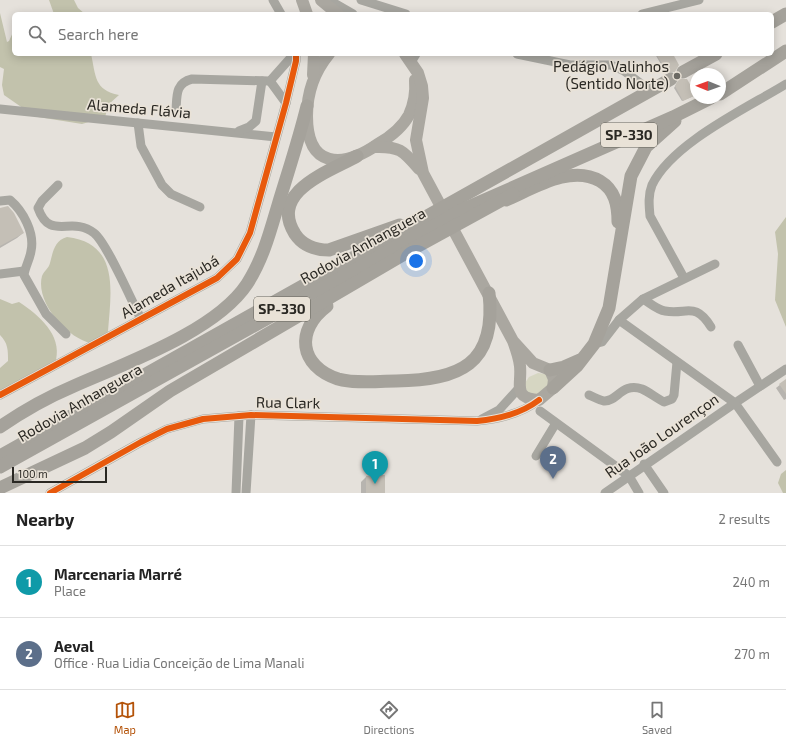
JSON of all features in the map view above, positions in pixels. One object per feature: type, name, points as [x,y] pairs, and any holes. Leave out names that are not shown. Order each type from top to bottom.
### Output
[{"type":"highway","points":[[774,21],[786,14]]},
{"type":"highway","points":[[726,90],[786,51]]},
{"type":"highway","points":[[683,72],[712,56]]},
{"type":"highway","name":"Rodovia Anhanguera","points":[[0,456],[671,79]]},
{"type":"highway","name":"Rodovia Anhanguera","points":[[0,467],[464,208],[700,104]]},
{"type":"highway","points":[[0,427],[49,397],[130,361],[198,328],[230,305],[246,285],[263,254],[307,106]]},
{"type":"highway","points":[[553,388],[586,356],[594,344],[608,308],[629,183],[633,169],[640,155],[651,142],[690,109]]},
{"type":"highway","points":[[358,156],[306,184],[293,197],[289,211],[291,226],[299,239],[309,247],[322,250],[342,246],[456,201]]},
{"type":"highway","points":[[0,488],[85,448],[170,391],[568,161]]},
{"type":"highway","points":[[490,207],[567,176],[581,175],[594,178],[607,186],[612,192],[616,203],[618,215],[616,259]]},
{"type":"highway","points":[[353,285],[314,317],[306,332],[305,344],[311,360],[324,373],[339,379],[360,382],[422,381],[446,376],[460,370],[476,357],[486,341],[491,318],[489,293]]},
{"type":"highway","points":[[546,369],[564,367],[586,356]]},
{"type":"main road","points":[[302,0],[306,12]]},
{"type":"main road","points":[[321,0],[336,12]]},
{"type":"main road","points":[[313,82],[314,56]]},
{"type":"main road","points":[[327,56],[321,64],[313,82],[307,106],[307,130],[316,152],[329,160],[337,161],[344,161],[374,148],[401,127],[408,116],[416,90],[412,60]]},
{"type":"main road","points":[[412,60],[421,82],[423,92],[416,140],[424,176]]},
{"type":"main road","points":[[374,148],[392,147],[400,149],[406,153],[424,176],[468,254],[513,341],[520,360],[519,385],[524,397],[539,405],[553,388],[554,379],[546,369],[526,356],[513,341]]},
{"type":"main road","points":[[519,385],[528,374],[546,369]]},
{"type":"street","points":[[273,0],[280,12]]},
{"type":"street","points":[[329,0],[350,12]]},
{"type":"street","points":[[361,0],[400,12]]},
{"type":"street","points":[[650,12],[699,0]]},
{"type":"street","points":[[237,132],[250,127],[256,121],[266,81],[293,56]]},
{"type":"street","name":"Alameda Itajubá","points":[[0,395],[217,278],[237,259],[250,233],[286,103],[296,61],[295,56]]},
{"type":"street","points":[[527,56],[570,65],[611,65],[624,71],[651,91]]},
{"type":"street","points":[[176,111],[177,92],[180,85],[185,81],[192,79],[266,81],[286,103]]},
{"type":"street","points":[[684,278],[650,216],[649,205],[652,186],[664,168],[679,153],[710,130],[786,84]]},
{"type":"street","name":"Alameda Flávia","points":[[0,109],[276,136]]},
{"type":"street","points":[[138,123],[141,146],[162,185],[171,194],[200,207]]},
{"type":"street","points":[[58,185],[42,201],[38,208],[41,216],[47,224],[55,227],[77,225],[96,234],[117,270],[140,320]]},
{"type":"street","points":[[0,201],[10,200],[16,205],[31,235],[31,252],[24,270],[25,278],[46,314],[66,334]]},
{"type":"street","points":[[594,344],[602,342],[619,320],[643,299],[715,264]]},
{"type":"street","points":[[0,274],[24,270]]},
{"type":"street","points":[[643,299],[659,310],[667,312],[691,310],[697,312],[706,318],[711,327]]},
{"type":"street","points":[[619,320],[735,403],[777,462]]},
{"type":"street","points":[[738,345],[760,386]]},
{"type":"street","points":[[589,395],[605,401],[611,400],[625,389],[633,388],[641,389],[664,402],[668,401],[672,399],[674,395],[678,362]]},
{"type":"street","name":"Rua João Lourençon","points":[[604,493],[644,464],[786,369]]},
{"type":"street","name":"Rua Clark","points":[[477,421],[499,410],[519,385]]},
{"type":"street","points":[[539,405],[556,423],[629,476],[639,493]]},
{"type":"street","name":"Rua Clark","points":[[50,493],[167,429],[204,419],[250,415],[477,421],[503,418],[532,406],[539,405]]},
{"type":"street","points":[[246,493],[250,415]]},
{"type":"street","points":[[236,493],[240,416]]},
{"type":"street","points":[[536,456],[556,423]]},
{"type":"street","points":[[644,464],[664,493]]},
{"type":"green space","points":[[49,0],[74,0],[78,8],[83,12],[53,12]]},
{"type":"green space","points":[[0,13],[7,42],[12,34],[12,56],[91,56],[95,75],[100,86],[111,93],[119,95],[109,104],[105,117],[82,124],[38,117],[4,95],[2,85],[4,69],[0,67]]},
{"type":"green space","points":[[786,217],[786,327],[775,300],[778,254],[775,232]]},
{"type":"green space","points":[[67,237],[84,241],[96,249],[104,259],[108,272],[110,301],[108,331],[106,337],[91,343],[72,334],[63,326],[48,307],[43,297],[41,286],[42,276],[49,265],[57,243],[63,238]]},
{"type":"green space","points":[[0,299],[12,304],[19,302],[41,319],[47,326],[56,342],[57,351],[56,360],[0,394],[0,368],[8,361],[8,353],[5,341],[0,335]]},
{"type":"green space","points":[[538,373],[545,374],[550,380],[543,395],[527,394],[525,383],[529,377]]},
{"type":"green space","points":[[786,470],[786,493],[783,493],[778,483],[781,474]]},
{"type":"building","points":[[657,56],[674,56],[679,65],[675,72],[667,72]]},
{"type":"building","points":[[679,79],[687,79],[690,84],[690,98],[683,101],[675,86]]},
{"type":"building","points":[[8,206],[14,213],[24,233],[0,246],[0,208]]},
{"type":"building","points":[[786,379],[786,394],[779,384]]},
{"type":"building","points":[[385,475],[385,493],[366,493],[366,476]]},
{"type":"cycle path","points":[[0,395],[217,278],[237,259],[250,233],[286,103],[296,56]]},
{"type":"cycle path","points":[[50,493],[167,429],[203,419],[251,415],[477,421],[510,415],[525,409],[539,400]]},
{"type":"place","name":"Pedágio Valinhos (Sentido Norte)","points":[[677,76]]},
{"type":"place","name":"Aeval","points":[[553,479]]},
{"type":"place","name":"Marcenaria Marré","points":[[375,484]]}]
